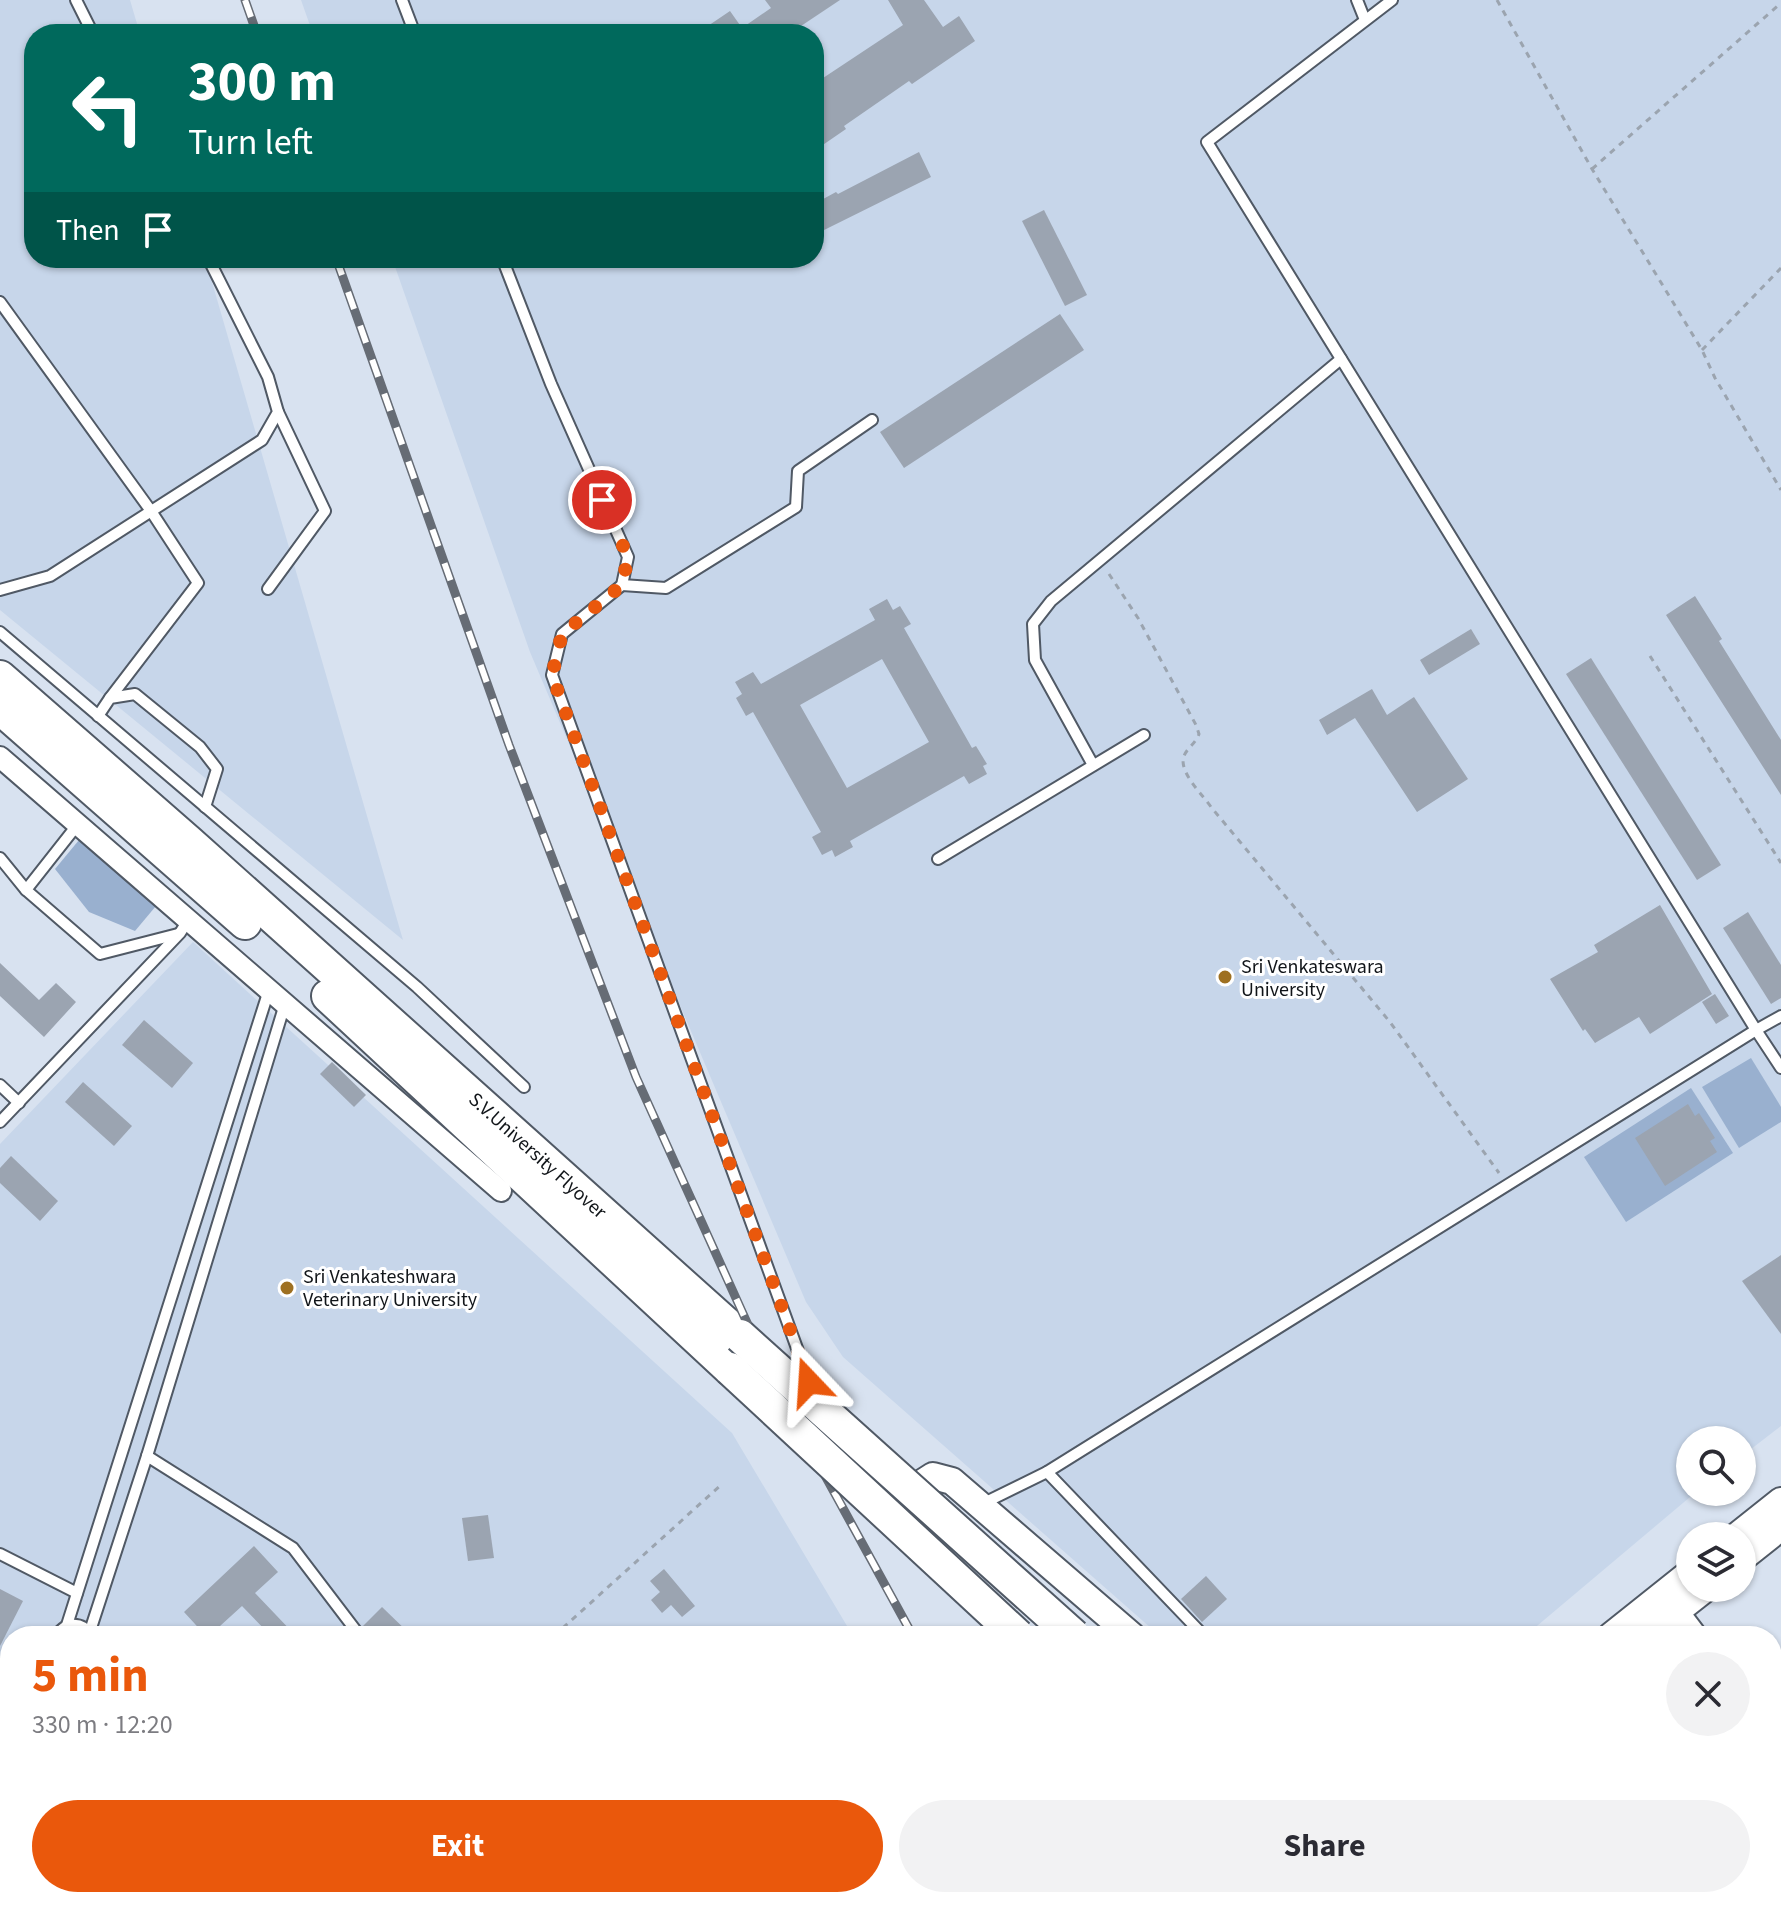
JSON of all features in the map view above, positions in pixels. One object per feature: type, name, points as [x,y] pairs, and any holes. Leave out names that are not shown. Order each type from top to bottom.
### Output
[{"type":"main road","name":"S.V.University Flyover","points":[[0,677],[189,842],[1063,1626]]},
{"type":"main road","name":"S.V.University Flyover","points":[[0,708],[304,974],[1007,1626]]},
{"type":"street","points":[[0,757],[78,824],[184,926],[269,990],[501,1191]]},
{"type":"street","points":[[986,1626],[912,1552],[897,1529],[904,1506],[919,1485],[933,1476],[952,1481],[982,1504],[1121,1626]]},
{"type":"street","points":[[1755,1522],[1781,1501]]},
{"type":"street","points":[[1756,1547],[1781,1527]]},
{"type":"street","points":[[1624,1626],[1676,1584]]},
{"type":"street","points":[[1658,1626],[1689,1602]]},
{"type":"street","points":[[1678,1611],[1689,1626]]},
{"type":"lane","points":[[76,0],[88,24]]},
{"type":"lane","points":[[402,0],[411,24]]},
{"type":"lane","points":[[1357,0],[1365,20]]},
{"type":"lane","points":[[1392,0],[1207,142],[1781,1068]]},
{"type":"lane","points":[[213,268],[268,377],[278,412],[325,511],[268,589]]},
{"type":"lane","points":[[506,268],[551,384],[628,557],[622,585],[562,634],[552,675],[825,1427]]},
{"type":"lane","points":[[0,302],[151,511],[198,583],[98,716]]},
{"type":"lane","points":[[1093,765],[1035,660],[1033,624],[1051,601],[1341,359]]},
{"type":"lane","points":[[0,590],[50,576],[262,440],[278,412]]},
{"type":"lane","points":[[622,585],[666,588],[796,507],[798,471],[872,420]]},
{"type":"lane","points":[[0,632],[417,987],[524,1087]]},
{"type":"lane","points":[[110,698],[135,694],[200,747],[217,769],[205,807]]},
{"type":"lane","points":[[938,859],[1144,735]]},
{"type":"lane","points":[[26,890],[78,824]]},
{"type":"lane","points":[[0,858],[26,890],[100,954],[184,926]]},
{"type":"lane","points":[[0,1122],[184,926]]},
{"type":"lane","points":[[80,1626],[67,1625],[269,990]]},
{"type":"lane","points":[[94,1626],[285,1004]]},
{"type":"lane","points":[[982,1504],[1047,1472],[1781,1016]]},
{"type":"lane","points":[[0,1085],[19,1103]]},
{"type":"lane","points":[[831,1442],[842,1472],[862,1499],[897,1529]]},
{"type":"lane","points":[[147,1456],[293,1548],[352,1626]]},
{"type":"lane","points":[[1047,1472],[1194,1626]]},
{"type":"lane","points":[[0,1554],[77,1593]]},
{"type":"path","points":[[1497,0],[1592,169],[1702,350],[1715,378],[1781,490]]},
{"type":"path","points":[[1592,169],[1781,3]]},
{"type":"path","points":[[1702,350],[1781,268]]},
{"type":"path","points":[[1100,560],[1138,618],[1196,725],[1199,734],[1183,762],[1187,774],[1390,1022],[1508,1185]]},
{"type":"path","points":[[1650,656],[1781,863]]},
{"type":"path","points":[[565,1626],[722,1484]]},
{"type":"shaded area","points":[[0,0],[130,0],[137,24],[24,24],[24,268],[208,268],[403,940],[0,610]]},
{"type":"shaded area","name":"Sri Venkateswara University","points":[[301,0],[1781,0],[1781,1426],[1756,1445],[1756,1426],[1676,1426],[1676,1506],[1679,1506],[1537,1626],[1149,1626],[843,1357],[806,1302],[530,652],[396,268],[824,268],[824,24],[309,24]]},
{"type":"shaded area","points":[[84,834],[161,900],[135,931],[89,912],[55,869]]},
{"type":"shaded area","name":"Sri Venkateshwara Veterinary University","points":[[193,942],[732,1433],[847,1626],[0,1626],[0,1144]]},
{"type":"shaded area","points":[[1751,1058],[1781,1107],[1781,1122],[1739,1148],[1702,1087]]},
{"type":"shaded area","points":[[1691,1088],[1733,1153],[1626,1222],[1584,1157]]},
{"type":"building","points":[[765,0],[840,0],[804,24],[748,24],[771,8]]},
{"type":"building","points":[[888,0],[924,0],[943,27],[959,16],[975,41],[912,84],[909,81],[844,126],[846,129],[824,144],[824,77],[903,25]]},
{"type":"building","points":[[730,11],[739,24],[711,24]]},
{"type":"building","points":[[919,152],[931,177],[824,230],[824,199],[836,192],[838,194]]},
{"type":"building","points":[[1044,210],[1087,295],[1065,306],[1022,221]]},
{"type":"building","points":[[1060,314],[1084,350],[904,468],[880,432]]},
{"type":"building","points":[[1695,596],[1722,639],[1719,641],[1781,740],[1781,795],[1666,615]]},
{"type":"building","points":[[887,599],[893,610],[900,606],[911,624],[904,628],[972,748],[976,746],[987,764],[983,766],[987,774],[969,784],[964,776],[850,841],[853,847],[835,857],[832,850],[822,855],[812,837],[821,832],[753,712],[746,716],[736,698],[742,694],[735,682],[753,672],[761,684],[875,620],[869,609]],"holes":[[[882,659],[929,742],[847,788],[800,705]]]},
{"type":"building","points":[[1471,629],[1480,644],[1429,675],[1420,660]]},
{"type":"building","points":[[1591,658],[1721,865],[1697,880],[1566,674]]},
{"type":"building","points":[[1372,689],[1387,715],[1414,697],[1468,779],[1417,812],[1355,718],[1327,735],[1319,720]]},
{"type":"building","points":[[1660,905],[1712,994],[1650,1034],[1639,1017],[1595,1043],[1585,1029],[1583,1031],[1550,979],[1598,952],[1594,945]]},
{"type":"building","points":[[1748,912],[1781,965],[1781,998],[1771,1004],[1723,928]]},
{"type":"building","points":[[0,963],[39,1000],[56,983],[76,1002],[44,1037],[0,996]]},
{"type":"building","points":[[1715,994],[1729,1016],[1716,1024],[1702,1002]]},
{"type":"building","points":[[144,1020],[193,1063],[172,1088],[122,1045]]},
{"type":"building","points":[[332,1062],[366,1095],[354,1107],[320,1074]]},
{"type":"building","points":[[83,1082],[132,1126],[114,1146],[65,1102]]},
{"type":"building","points":[[1688,1104],[1695,1116],[1699,1113],[1715,1138],[1710,1141],[1717,1152],[1665,1186],[1635,1138]]},
{"type":"building","points":[[11,1156],[58,1201],[40,1221],[0,1183],[0,1168]]},
{"type":"building","points":[[1781,1255],[1781,1334],[1742,1281]]},
{"type":"building","points":[[488,1515],[494,1558],[468,1561],[462,1518]]},
{"type":"building","points":[[254,1546],[278,1572],[255,1593],[286,1626],[261,1626],[242,1606],[220,1626],[197,1626],[184,1612]]},
{"type":"building","points":[[664,1569],[695,1606],[682,1617],[671,1605],[662,1613],[651,1600],[660,1592],[650,1581]]},
{"type":"building","points":[[1206,1576],[1227,1599],[1202,1622],[1181,1599]]},
{"type":"building","points":[[0,1589],[23,1601],[10,1626],[0,1626]]},
{"type":"building","points":[[382,1607],[402,1626],[363,1626]]},
{"type":"railway","points":[[245,0],[253,24]]},
{"type":"railway","points":[[340,268],[509,745],[636,1077],[749,1327],[822,1470],[908,1626]]},
{"type":"place","name":"Sri Venkateswara University","points":[[1225,977]]},
{"type":"place","name":"Sri Venkateshwara Veterinary University","points":[[287,1288]]},
{"type":"route","points":[[602,500],[628,557],[622,585],[562,634],[552,675],[809,1382]]}]
